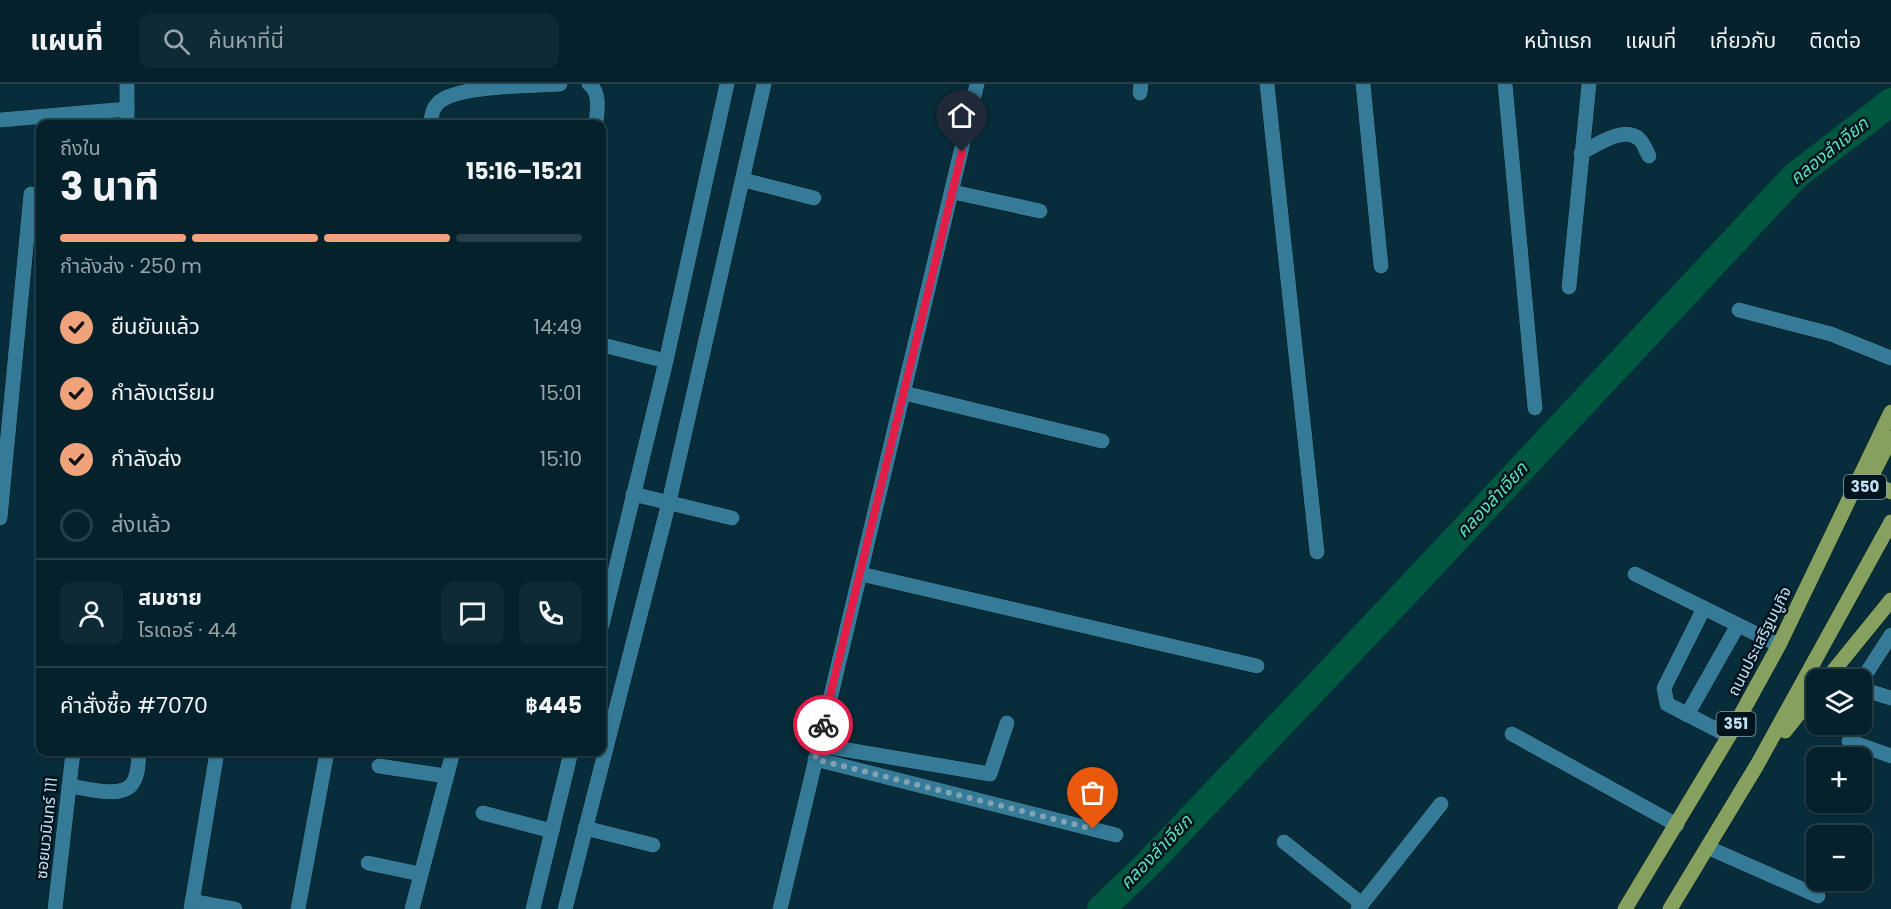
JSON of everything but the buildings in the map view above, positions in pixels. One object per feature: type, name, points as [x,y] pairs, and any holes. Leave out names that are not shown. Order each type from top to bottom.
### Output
[{"type":"main road","name":"ถนนประเสริฐมนูกิจ","points":[[1625,909],[1729,736],[1779,645],[1891,412]]},
{"type":"main road","name":"350","points":[[1833,532],[1857,504],[1891,438]]},
{"type":"main road","points":[[1869,480],[1891,492]]},
{"type":"main road","name":"351","points":[[1670,909],[1709,848],[1757,765],[1891,522]]},
{"type":"main road","points":[[1836,669],[1891,600]]},
{"type":"main road","points":[[1757,765],[1806,704]]},
{"type":"street","points":[[127,84],[127,120]]},
{"type":"street","points":[[432,120],[433,110],[438,103],[458,94],[560,84]]},
{"type":"street","points":[[589,84],[594,89],[597,98],[596,120]]},
{"type":"street","points":[[606,608],[666,361],[726,84]]},
{"type":"street","points":[[606,746],[669,502],[764,84]]},
{"type":"street","points":[[780,909],[977,84]]},
{"type":"street","points":[[1268,84],[1317,552]]},
{"type":"street","points":[[1363,84],[1381,266]]},
{"type":"street","points":[[1505,84],[1535,408]]},
{"type":"street","points":[[1569,287],[1589,84]]},
{"type":"street","points":[[0,120],[127,109]]},
{"type":"street","points":[[1581,153],[1612,137],[1629,134],[1639,139],[1649,156]]},
{"type":"street","points":[[744,180],[814,198]]},
{"type":"street","points":[[952,192],[1040,211]]},
{"type":"street","points":[[0,518],[31,194]]},
{"type":"street","points":[[1739,310],[1831,334],[1891,358]]},
{"type":"street","points":[[606,346],[666,361]]},
{"type":"street","points":[[904,393],[1102,441]]},
{"type":"street","points":[[633,494],[732,518]]},
{"type":"street","points":[[861,574],[1257,666]]},
{"type":"street","points":[[1635,574],[1779,645]]},
{"type":"street","points":[[1704,608],[1664,688],[1667,704],[1729,736]]},
{"type":"street","points":[[1687,715],[1738,624]]},
{"type":"street","points":[[1869,669],[1891,635]]},
{"type":"street","points":[[1872,692],[1891,698]]},
{"type":"street","points":[[817,752],[990,774],[1007,723]]},
{"type":"street","points":[[1512,734],[1677,825]]},
{"type":"street","points":[[1849,741],[1891,756]]},
{"type":"street","points":[[817,752],[1116,835]]},
{"type":"street","name":"ซอยนวมินทร์ 111","points":[[55,909],[73,756]]},
{"type":"street","points":[[69,786],[114,791],[125,789],[131,786],[136,777],[139,756]]},
{"type":"street","points":[[216,756],[192,905],[235,909]]},
{"type":"street","points":[[298,909],[326,756]]},
{"type":"street","points":[[412,909],[452,756]]},
{"type":"street","points":[[533,909],[570,756]]},
{"type":"street","points":[[565,909],[604,756]]},
{"type":"street","points":[[378,766],[446,776]]},
{"type":"street","points":[[1284,842],[1360,907],[1441,804]]},
{"type":"street","points":[[483,813],[552,831]]},
{"type":"street","points":[[585,828],[653,845]]},
{"type":"street","points":[[1709,848],[1818,896]]},
{"type":"street","points":[[368,863],[420,874]]},
{"type":"waterway","name":"คลองลำเจียก","points":[[1101,909],[1149,863],[1409,589],[1795,176],[1891,102]]},
{"type":"way so far","points":[[823,725],[815,759],[1093,829]]},
{"type":"route","points":[[823,725],[962,152]]}]
